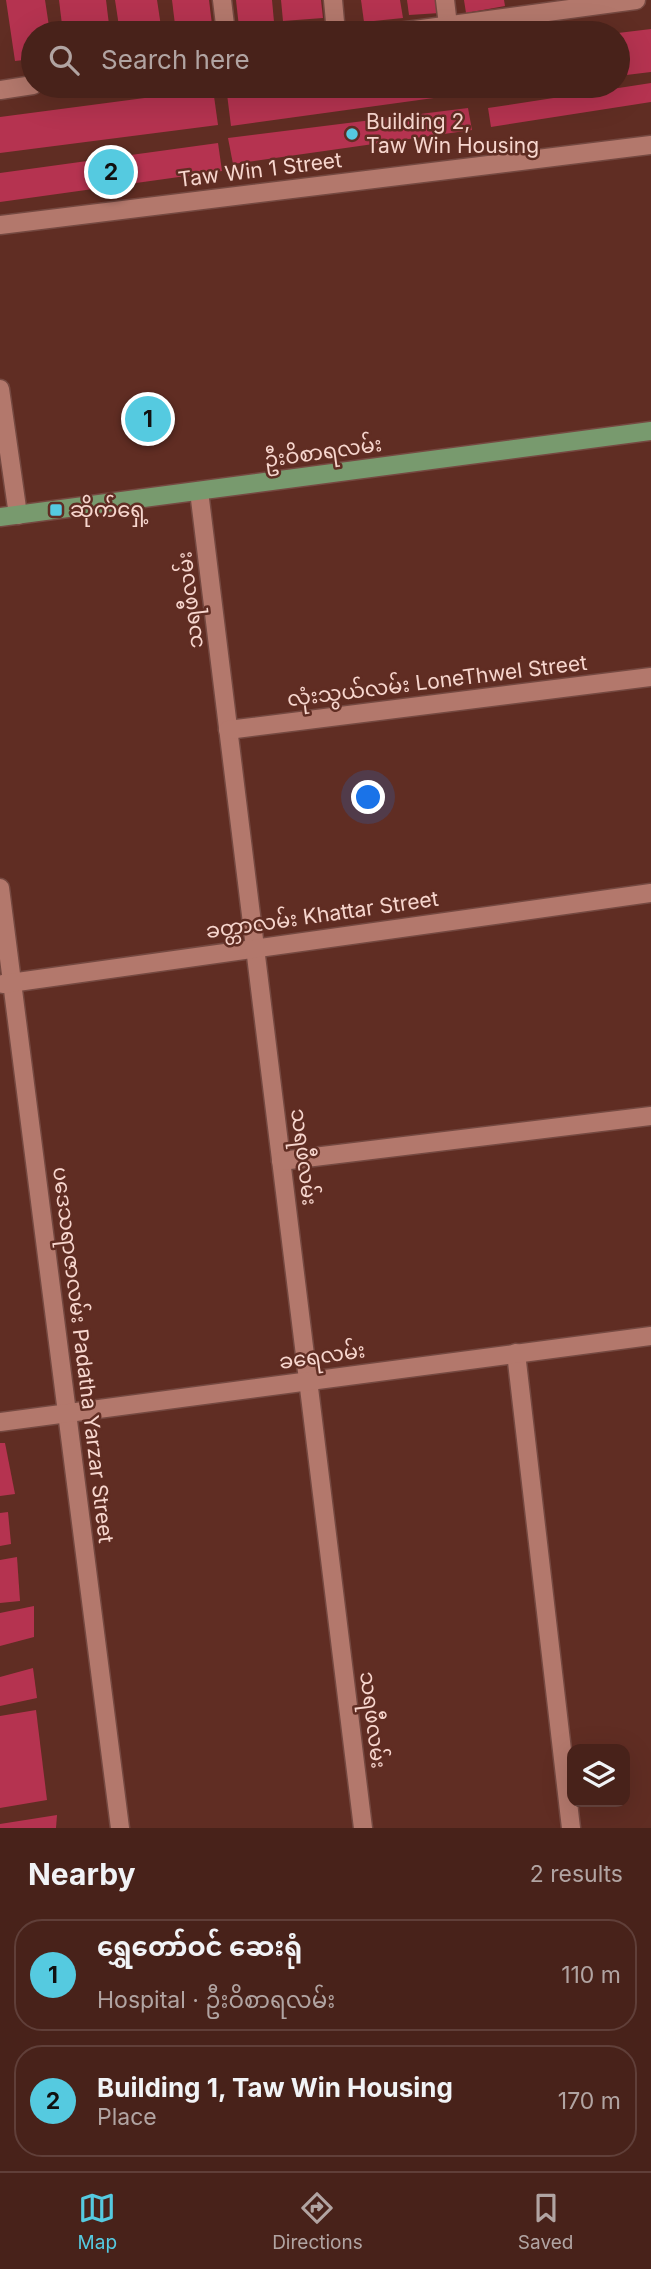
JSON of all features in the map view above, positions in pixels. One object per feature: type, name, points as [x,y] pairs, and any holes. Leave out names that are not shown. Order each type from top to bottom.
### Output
[{"type":"main road","name":"ဦးဝိစာရလမ်း","points":[[0,517],[651,432]]},
{"type":"street","points":[[222,0],[225,21]]},
{"type":"street","points":[[333,0],[335,21]]},
{"type":"street","points":[[445,0],[448,21]]},
{"type":"street","points":[[478,21],[636,0]]},
{"type":"street","points":[[0,90],[21,87]]},
{"type":"street","name":"Taw Win 1 Street","points":[[0,225],[651,145]]},
{"type":"street","points":[[0,389],[18,515]]},
{"type":"street","name":"သရဖီလမ်း","points":[[200,491],[363,1828]]},
{"type":"street","name":"လုံးသွယ်လမ်း LoneThwel Street","points":[[228,730],[651,677]]},
{"type":"street","name":"ပဒေသရာဇာလမ်း Padatha Yarzar Street","points":[[0,888],[6,984],[67,1413],[120,1828]]},
{"type":"street","name":"ခတ္တာလမ်း Khattar Street","points":[[6,984],[651,892]]},
{"type":"street","points":[[281,1161],[651,1116]]},
{"type":"street","name":"ခရေလမ်း","points":[[0,1422],[651,1336]]},
{"type":"street","points":[[516,1353],[570,1828]]},
{"type":"building","points":[[6,0],[45,0],[48,21],[21,21],[21,60],[15,61]]},
{"type":"building","points":[[59,0],[106,0],[109,21],[62,21]]},
{"type":"building","points":[[115,0],[157,0],[160,21],[118,21]]},
{"type":"building","points":[[172,0],[209,0],[212,21],[175,21]]},
{"type":"building","points":[[236,0],[272,0],[274,21],[238,21]]},
{"type":"building","points":[[281,0],[321,0],[323,18],[283,21]]},
{"type":"building","points":[[361,0],[400,0],[403,18],[364,21]]},
{"type":"building","points":[[407,0],[439,0],[440,13],[409,15]]},
{"type":"building","points":[[464,0],[504,0],[505,6],[466,13]]},
{"type":"building","points":[[651,29],[651,72],[630,75],[630,32]]},
{"type":"building","points":[[651,83],[651,102],[491,127],[488,108],[553,98],[630,98],[630,86]]},
{"type":"building","points":[[145,98],[214,98],[218,125],[0,153],[0,117]]},
{"type":"building","points":[[228,98],[434,98],[231,126]]},
{"type":"building","name":"Building 2, Taw Win Housing","points":[[468,108],[472,130],[233,164],[228,138]]},
{"type":"building","points":[[218,143],[222,171],[0,202],[0,173]]},
{"type":"building","points":[[0,1443],[5,1443],[15,1494],[0,1496]]},
{"type":"building","points":[[8,1512],[11,1544],[0,1546],[0,1513]]},
{"type":"building","points":[[17,1557],[20,1601],[0,1603],[0,1560]]},
{"type":"building","points":[[34,1606],[34,1637],[0,1646],[0,1613]]},
{"type":"building","points":[[33,1668],[37,1698],[0,1706],[0,1677]]},
{"type":"building","points":[[36,1710],[47,1800],[0,1808],[0,1716]]},
{"type":"building","points":[[57,1815],[56,1828],[0,1828],[0,1824]]},
{"type":"place","name":"Building 2, Taw Win Housing","points":[[352,134]]},
{"type":"place","name":"Building 1, Taw Win Housing","points":[[111,172]]},
{"type":"place","name":"ရွှေတော်ဝင် ဆေးရုံ","points":[[148,419]]},
{"type":"place","name":"ဆိုက်ရှေ့","points":[[56,510]]}]
